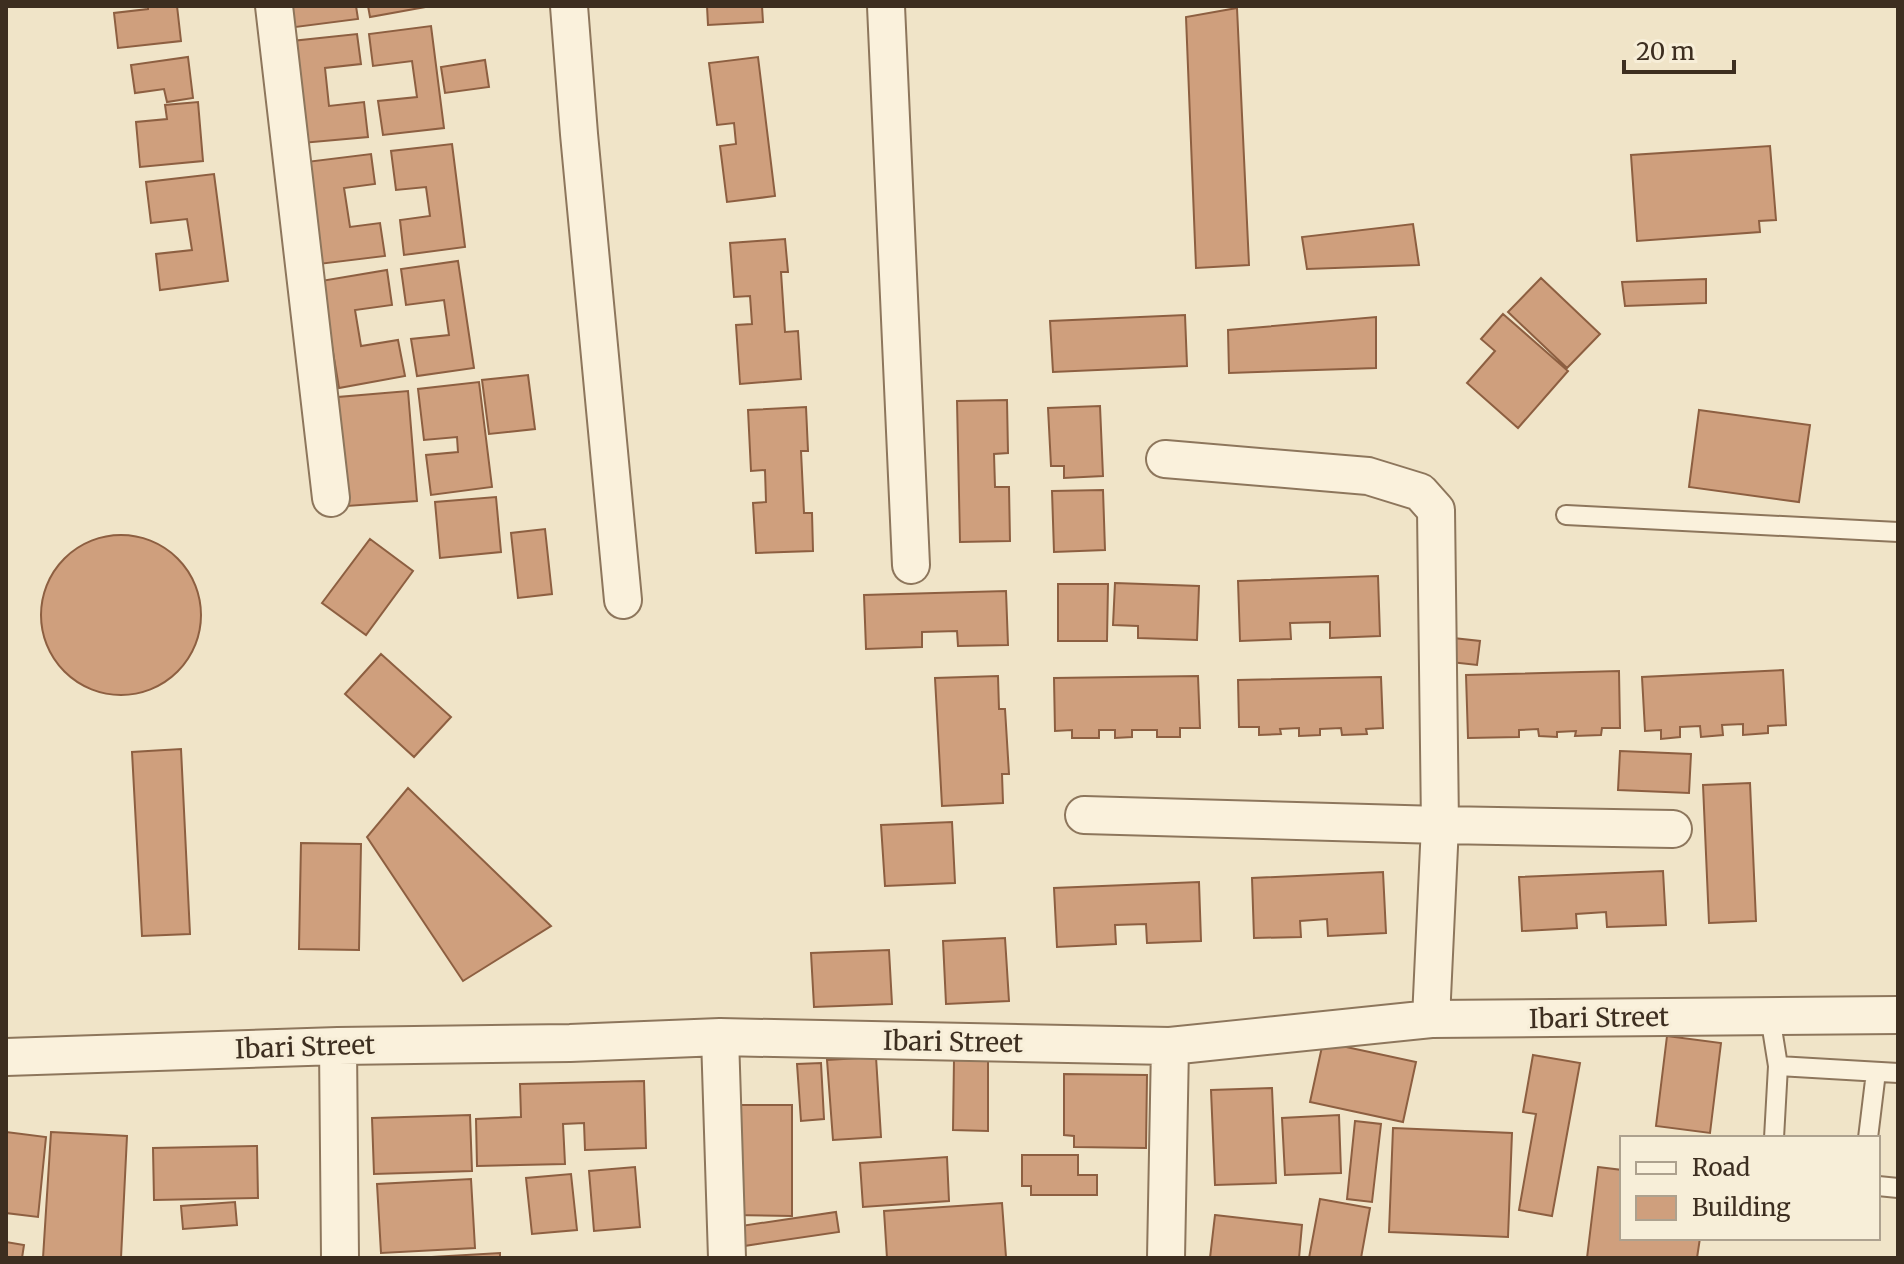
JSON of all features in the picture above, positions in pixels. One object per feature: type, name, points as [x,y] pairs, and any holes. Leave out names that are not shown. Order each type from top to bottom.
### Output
[{"type":"street","points":[[274,6],[331,498]]},
{"type":"street","points":[[569,6],[623,600]]},
{"type":"street","points":[[886,6],[911,565]]},
{"type":"street","points":[[1165,459],[1368,476],[1420,492],[1436,510],[1440,825],[1431,1019]]},
{"type":"street","points":[[1084,815],[1673,829]]},
{"type":"street","name":"Ibari Street","points":[[6,1057],[720,1037],[1170,1046],[1431,1019],[1898,1015]]},
{"type":"street","points":[[720,1037],[727,1258]]},
{"type":"street","points":[[338,1046],[340,1258]]},
{"type":"street","points":[[1166,1258],[1170,1046]]},
{"type":"lane","points":[[1566,515],[1898,532]]},
{"type":"lane","points":[[1770,1016],[1778,1066],[1774,1136]]},
{"type":"lane","points":[[1778,1066],[1898,1073]]},
{"type":"lane","points":[[1868,1136],[1876,1072]]},
{"type":"building","points":[[148,6],[177,6],[181,41],[118,48],[114,13],[148,9]]},
{"type":"building","points":[[286,6],[356,6],[358,19],[288,28]]},
{"type":"building","points":[[368,6],[431,6],[370,17]]},
{"type":"building","points":[[707,6],[762,6],[763,22],[708,25]]},
{"type":"building","points":[[1237,8],[1249,265],[1196,268],[1186,17]]},
{"type":"building","points":[[431,26],[444,128],[383,135],[378,101],[417,97],[412,61],[373,66],[369,34]]},
{"type":"building","points":[[357,34],[361,64],[325,68],[329,106],[364,102],[368,137],[302,143],[292,41]]},
{"type":"building","points":[[188,57],[193,98],[167,102],[164,89],[135,93],[131,65]]},
{"type":"building","points":[[758,57],[775,196],[727,202],[720,146],[736,144],[734,123],[717,125],[709,63]]},
{"type":"building","points":[[485,60],[489,87],[445,93],[441,67]]},
{"type":"building","points":[[198,102],[203,161],[140,167],[136,122],[167,119],[165,105]]},
{"type":"building","points":[[452,144],[465,247],[404,255],[400,220],[430,216],[426,187],[396,190],[391,151]]},
{"type":"building","points":[[1770,146],[1776,220],[1759,221],[1760,232],[1637,241],[1631,155]]},
{"type":"building","points":[[371,154],[375,184],[344,188],[350,227],[380,223],[385,256],[319,264],[306,162]]},
{"type":"building","points":[[214,174],[228,281],[160,290],[156,254],[192,250],[187,219],[151,223],[146,182]]},
{"type":"building","points":[[1413,224],[1419,265],[1307,269],[1302,237]]},
{"type":"building","points":[[785,239],[788,272],[781,272],[785,332],[798,331],[801,379],[740,384],[736,325],[752,324],[750,296],[734,297],[730,243]]},
{"type":"building","points":[[458,261],[474,368],[417,376],[411,339],[449,335],[444,300],[406,305],[401,269]]},
{"type":"building","points":[[387,270],[392,305],[355,310],[361,346],[398,340],[405,376],[339,388],[321,281]]},
{"type":"building","points":[[1541,278],[1600,334],[1567,368],[1508,312]]},
{"type":"building","points":[[1706,279],[1706,303],[1625,306],[1622,282]]},
{"type":"building","points":[[1503,314],[1568,371],[1518,428],[1467,383],[1495,351],[1481,339]]},
{"type":"building","points":[[1185,315],[1187,366],[1053,372],[1050,321]]},
{"type":"building","points":[[1376,317],[1376,368],[1229,373],[1228,330]]},
{"type":"building","points":[[528,375],[535,429],[489,434],[482,380]]},
{"type":"building","points":[[479,382],[492,487],[431,495],[426,455],[458,452],[457,437],[424,440],[418,389]]},
{"type":"building","points":[[408,391],[417,501],[347,506],[338,397]]},
{"type":"building","points":[[1007,400],[1008,453],[994,454],[995,487],[1009,487],[1010,541],[960,542],[957,401]]},
{"type":"building","points":[[1100,406],[1103,476],[1064,478],[1064,466],[1051,466],[1048,408]]},
{"type":"building","points":[[806,407],[808,451],[801,451],[804,513],[812,513],[813,551],[756,553],[753,503],[766,502],[765,470],[751,471],[748,410]]},
{"type":"building","points":[[1699,410],[1810,425],[1799,502],[1689,487]]},
{"type":"building","points":[[1103,490],[1105,550],[1054,552],[1052,491]]},
{"type":"building","points":[[496,497],[501,552],[440,558],[435,502]]},
{"type":"building","points":[[545,529],[552,594],[518,598],[511,533]]},
{"type":"building","points":[[121,535],[152,541],[178,558],[195,584],[201,615],[195,646],[178,672],[152,689],[121,695],[90,689],[64,672],[47,646],[41,615],[47,584],[64,558],[90,541]]},
{"type":"building","points":[[370,539],[413,571],[366,635],[322,603]]},
{"type":"building","points":[[1378,576],[1380,636],[1330,638],[1330,622],[1290,623],[1291,639],[1240,641],[1238,581]]},
{"type":"building","points":[[1115,583],[1199,586],[1197,640],[1138,638],[1138,626],[1113,625]]},
{"type":"building","points":[[1058,584],[1108,584],[1107,641],[1058,641]]},
{"type":"building","points":[[1006,591],[1008,645],[958,646],[957,631],[922,632],[922,647],[866,649],[864,595]]},
{"type":"building","points":[[1444,637],[1480,641],[1477,665],[1442,661]]},
{"type":"building","points":[[381,654],[451,717],[414,757],[345,694]]},
{"type":"building","points":[[1783,670],[1786,725],[1768,726],[1768,733],[1743,735],[1743,724],[1722,725],[1723,735],[1701,737],[1700,726],[1680,727],[1680,737],[1661,739],[1661,730],[1645,731],[1642,677]]},
{"type":"building","points":[[1619,671],[1620,728],[1602,728],[1601,735],[1575,736],[1576,731],[1557,732],[1557,737],[1539,736],[1538,729],[1519,730],[1519,737],[1468,738],[1466,675]]},
{"type":"building","points":[[998,676],[999,709],[1005,709],[1009,774],[1002,774],[1003,803],[942,806],[935,678]]},
{"type":"building","points":[[1198,676],[1200,728],[1180,728],[1180,737],[1157,737],[1157,730],[1132,730],[1132,737],[1115,738],[1115,730],[1099,730],[1099,738],[1072,738],[1072,730],[1055,731],[1054,678]]},
{"type":"building","points":[[1381,677],[1383,728],[1366,729],[1367,734],[1342,735],[1341,728],[1320,729],[1320,735],[1299,736],[1299,728],[1280,729],[1281,734],[1259,735],[1259,727],[1239,727],[1238,680]]},
{"type":"building","points":[[181,749],[190,934],[142,936],[132,752]]},
{"type":"building","points":[[1620,751],[1691,754],[1689,793],[1618,790]]},
{"type":"building","points":[[1750,783],[1756,921],[1709,923],[1703,785]]},
{"type":"building","points":[[408,788],[551,926],[463,981],[367,837]]},
{"type":"building","points":[[952,822],[955,883],[885,886],[881,825]]},
{"type":"building","points":[[301,843],[361,844],[359,950],[299,949]]},
{"type":"building","points":[[1663,871],[1666,925],[1607,927],[1606,912],[1576,914],[1577,928],[1522,931],[1519,877]]},
{"type":"building","points":[[1383,872],[1386,933],[1328,936],[1327,919],[1300,921],[1301,937],[1254,938],[1252,878]]},
{"type":"building","points":[[1199,882],[1201,941],[1147,943],[1146,924],[1115,925],[1116,944],[1057,947],[1054,888]]},
{"type":"building","points":[[1005,938],[1009,1001],[946,1004],[943,941]]},
{"type":"building","points":[[889,950],[892,1004],[814,1007],[811,953]]},
{"type":"building","points":[[1667,1036],[1721,1043],[1710,1133],[1656,1126]]},
{"type":"building","points":[[1323,1042],[1416,1062],[1403,1122],[1310,1102]]},
{"type":"building","points":[[1533,1055],[1580,1063],[1552,1216],[1519,1210],[1536,1114],[1523,1112]]},
{"type":"building","points":[[876,1057],[881,1137],[833,1140],[827,1060]]},
{"type":"building","points":[[954,1059],[988,1059],[988,1131],[953,1130]]},
{"type":"building","points":[[821,1063],[824,1119],[801,1121],[797,1064]]},
{"type":"building","points":[[1064,1074],[1147,1075],[1146,1148],[1074,1147],[1074,1136],[1064,1135]]},
{"type":"building","points":[[644,1081],[646,1148],[585,1150],[584,1123],[563,1124],[565,1164],[477,1166],[476,1119],[521,1117],[520,1084]]},
{"type":"building","points":[[1272,1088],[1276,1183],[1215,1185],[1211,1090]]},
{"type":"building","points":[[734,1105],[792,1105],[792,1216],[733,1215]]},
{"type":"building","points":[[470,1115],[472,1171],[374,1174],[372,1118]]},
{"type":"building","points":[[1339,1115],[1341,1173],[1285,1175],[1282,1118]]},
{"type":"building","points":[[1355,1121],[1381,1124],[1372,1202],[1347,1199]]},
{"type":"building","points":[[1393,1128],[1512,1133],[1508,1237],[1389,1232]]},
{"type":"building","points":[[6,1132],[46,1137],[38,1217],[6,1213]]},
{"type":"building","points":[[51,1132],[127,1136],[121,1258],[43,1258]]},
{"type":"building","points":[[257,1146],[258,1198],[154,1200],[153,1148]]},
{"type":"building","points":[[1022,1155],[1078,1155],[1078,1175],[1097,1175],[1097,1195],[1031,1195],[1031,1186],[1022,1186]]},
{"type":"building","points":[[947,1157],[949,1201],[863,1207],[860,1163]]},
{"type":"building","points":[[635,1167],[640,1227],[594,1231],[589,1171]]},
{"type":"building","points":[[1598,1167],[1620,1170],[1620,1240],[1700,1240],[1697,1258],[1587,1258]]},
{"type":"building","points":[[571,1174],[577,1230],[532,1234],[526,1178]]},
{"type":"building","points":[[471,1179],[475,1248],[381,1253],[377,1184]]},
{"type":"building","points":[[1320,1199],[1370,1208],[1361,1258],[1309,1258]]},
{"type":"building","points":[[235,1202],[237,1225],[183,1229],[181,1206]]},
{"type":"building","points":[[1002,1203],[1006,1257],[887,1258],[884,1211]]},
{"type":"building","points":[[836,1212],[839,1232],[744,1246],[741,1226]]},
{"type":"building","points":[[1215,1215],[1302,1225],[1299,1258],[1210,1258]]},
{"type":"building","points":[[6,1242],[24,1245],[22,1258],[6,1258]]},
{"type":"building","points":[[500,1253],[500,1258],[414,1258]]}]
